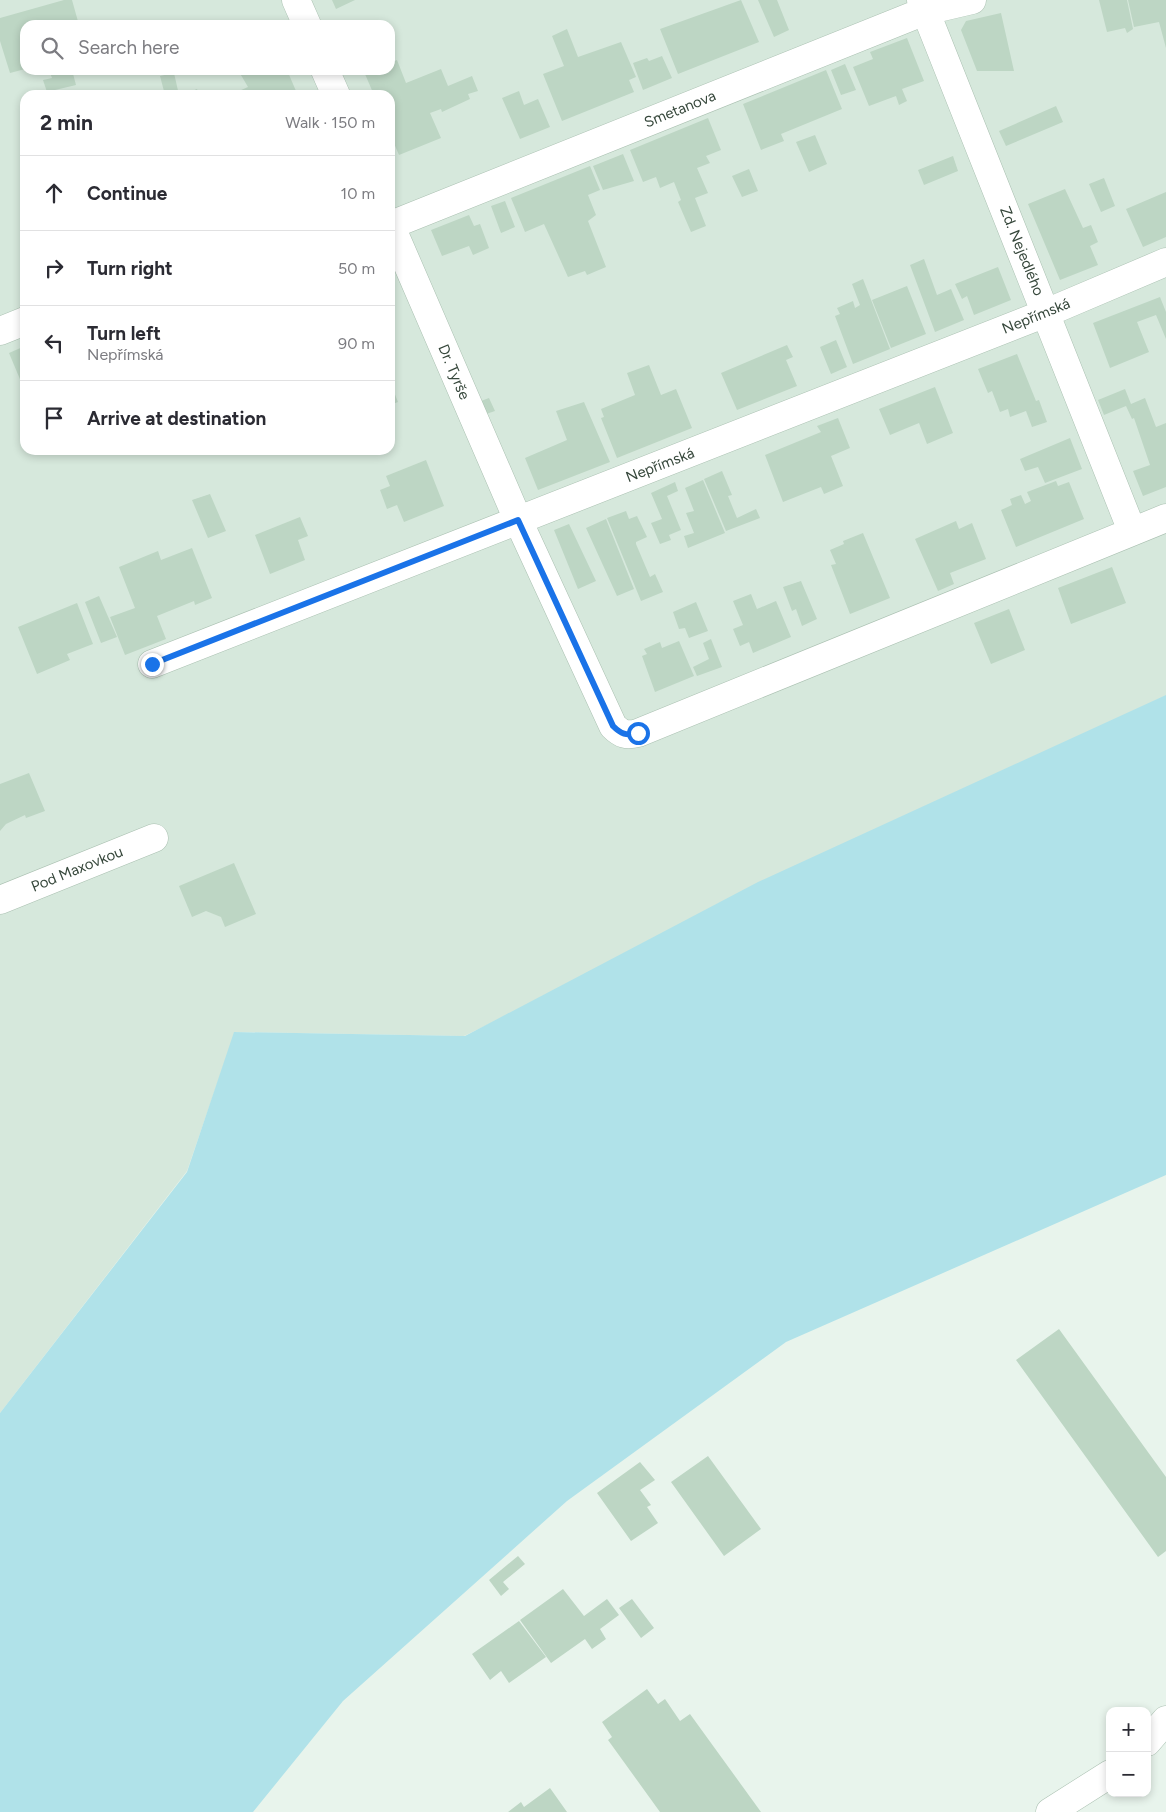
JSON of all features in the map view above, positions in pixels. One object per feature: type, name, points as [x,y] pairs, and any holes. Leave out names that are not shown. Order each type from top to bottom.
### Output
[{"type":"street","points":[[296,0],[304,20]]},
{"type":"street","name":"Smetanova","points":[[395,222],[923,5],[972,0]]},
{"type":"street","name":"Zd. Nejedlého","points":[[923,5],[1132,531]]},
{"type":"street","points":[[327,75],[334,90]]},
{"type":"street","name":"Dr. Tyrše","points":[[395,236],[518,520],[613,726],[621,733],[628,735],[1132,531]]},
{"type":"street","name":"Nepřímská","points":[[152,664],[1046,313],[1166,262]]},
{"type":"street","points":[[0,331],[20,323]]},
{"type":"street","points":[[1132,531],[1166,518]]},
{"type":"street","name":"Pod Maxovkou","points":[[0,900],[154,838]]},
{"type":"street","points":[[1151,1737],[1166,1720]]},
{"type":"street","points":[[1050,1812],[1106,1777]]},
{"type":"shaded area","points":[[0,0],[1166,0],[1166,700],[464,1036],[235,1032],[187,1171],[0,1413]]},
{"type":"shaded area","points":[[1166,695],[1166,1175],[786,1342],[567,1501],[343,1701],[253,1812],[0,1812],[0,1413],[187,1172],[234,1032],[465,1036],[758,882]]},
{"type":"building","points":[[64,0],[72,0],[78,20],[20,20],[20,70],[10,73],[0,41],[0,18]]},
{"type":"building","points":[[332,0],[355,0],[336,9]]},
{"type":"building","points":[[741,0],[759,42],[678,74],[660,29]]},
{"type":"building","points":[[758,0],[777,0],[789,30],[774,37]]},
{"type":"building","points":[[1099,0],[1127,0],[1133,29],[1127,33],[1125,28],[1107,32]]},
{"type":"building","points":[[1128,0],[1166,0],[1166,48],[1159,22],[1134,27]]},
{"type":"building","points":[[1001,13],[1014,71],[977,71],[961,30],[966,21]]},
{"type":"building","points":[[567,29],[578,57],[621,42],[636,77],[629,80],[634,92],[562,121],[543,74],[564,66],[552,36]]},
{"type":"building","points":[[907,38],[924,81],[902,89],[907,101],[899,105],[896,96],[869,106],[853,67],[873,59],[870,52]]},
{"type":"building","points":[[662,56],[672,78],[643,90],[633,63],[647,58],[649,61]]},
{"type":"building","points":[[397,60],[406,83],[441,69],[448,86],[472,76],[478,91],[468,94],[470,99],[442,112],[441,109],[430,113],[441,138],[399,155],[395,146],[395,90],[372,90],[365,75],[395,75],[395,61]]},
{"type":"building","points":[[845,64],[856,90],[841,95],[831,70]]},
{"type":"building","points":[[826,70],[842,109],[781,134],[784,141],[761,150],[743,104]]},
{"type":"building","points":[[51,75],[73,75],[76,85],[46,90],[43,80],[52,78]]},
{"type":"building","points":[[174,75],[178,90],[164,90],[160,76]]},
{"type":"building","points":[[241,75],[289,75],[296,90],[241,90],[248,87]]},
{"type":"building","points":[[519,91],[524,105],[538,99],[550,127],[520,139],[502,98]]},
{"type":"building","points":[[1056,106],[1063,122],[1006,146],[999,131]]},
{"type":"building","points":[[708,118],[721,150],[706,156],[710,163],[697,168],[708,193],[695,198],[706,226],[691,232],[678,202],[681,200],[674,182],[660,188],[656,177],[643,182],[630,150]]},
{"type":"building","points":[[815,135],[827,164],[809,172],[796,142]]},
{"type":"building","points":[[623,154],[634,181],[603,190],[593,166]]},
{"type":"building","points":[[953,156],[958,171],[924,185],[918,170]]},
{"type":"building","points":[[590,166],[600,190],[588,195],[596,215],[588,221],[606,267],[587,275],[585,271],[568,277],[544,224],[525,232],[511,198]]},
{"type":"building","points":[[749,169],[758,191],[742,197],[732,176]]},
{"type":"building","points":[[1104,178],[1115,206],[1101,212],[1089,184]]},
{"type":"building","points":[[1065,189],[1083,228],[1091,225],[1098,242],[1090,246],[1098,265],[1060,280],[1028,204]]},
{"type":"building","points":[[1166,192],[1166,237],[1143,247],[1126,209]]},
{"type":"building","points":[[505,201],[515,227],[501,233],[491,206]]},
{"type":"building","points":[[469,215],[474,226],[480,224],[489,248],[473,255],[469,246],[442,256],[431,230]]},
{"type":"building","points":[[924,259],[937,295],[951,289],[964,320],[935,332],[910,265]]},
{"type":"building","points":[[998,267],[1011,300],[974,315],[967,296],[962,299],[955,284]]},
{"type":"building","points":[[863,279],[890,349],[853,364],[835,316],[840,314],[837,308],[853,301],[855,308],[860,305],[852,284]]},
{"type":"building","points":[[907,286],[926,334],[891,348],[872,300]]},
{"type":"building","points":[[1160,297],[1166,312],[1166,339],[1156,315],[1137,322],[1149,352],[1110,368],[1093,323]]},
{"type":"building","points":[[836,340],[847,367],[831,374],[820,347]]},
{"type":"building","points":[[787,345],[793,357],[786,360],[797,386],[737,410],[721,373]]},
{"type":"building","points":[[20,348],[20,379],[9,353]]},
{"type":"building","points":[[1017,354],[1036,401],[1039,400],[1047,422],[1032,427],[1026,411],[1010,417],[1008,409],[1000,412],[992,391],[988,393],[978,369]]},
{"type":"building","points":[[649,365],[661,395],[676,389],[692,428],[617,458],[601,418],[604,417],[601,409],[635,395],[627,373]]},
{"type":"building","points":[[935,387],[953,433],[927,444],[919,423],[890,435],[879,409]]},
{"type":"building","points":[[1125,389],[1131,404],[1145,398],[1156,427],[1166,423],[1166,487],[1143,496],[1133,471],[1150,465],[1134,418],[1132,419],[1126,406],[1104,415],[1098,400]]},
{"type":"building","points":[[489,398],[495,411],[486,414],[481,401]]},
{"type":"building","points":[[584,402],[610,462],[538,490],[525,458],[567,440],[556,411]]},
{"type":"building","points":[[838,418],[850,448],[831,456],[843,486],[824,494],[821,487],[783,502],[765,455],[821,432],[817,426]]},
{"type":"building","points":[[1070,438],[1082,469],[1045,483],[1038,467],[1025,471],[1020,459]]},
{"type":"building","points":[[426,460],[444,506],[404,522],[397,505],[387,509],[380,490],[390,486],[386,476]]},
{"type":"building","points":[[722,471],[732,495],[728,496],[737,518],[756,509],[760,518],[726,531],[704,479]]},
{"type":"building","points":[[703,480],[725,533],[688,548],[684,536],[694,533],[686,513],[694,511],[685,488]]},
{"type":"building","points":[[1056,481],[1058,486],[1069,482],[1084,519],[1016,547],[1001,510],[1012,505],[1010,499],[1021,495],[1025,504],[1031,501],[1027,492]]},
{"type":"building","points":[[675,482],[678,491],[667,496],[681,530],[669,535],[671,540],[660,544],[651,523],[662,519],[651,493]]},
{"type":"building","points":[[210,494],[226,531],[208,538],[192,500]]},
{"type":"building","points":[[626,511],[629,519],[637,516],[647,537],[636,542],[636,544],[650,577],[655,574],[663,592],[641,601],[607,518]]},
{"type":"building","points":[[300,517],[308,536],[298,540],[305,560],[270,574],[255,535]]},
{"type":"building","points":[[606,519],[634,589],[617,596],[586,528]]},
{"type":"building","points":[[956,521],[959,529],[972,523],[986,559],[950,573],[954,584],[938,591],[915,539]]},
{"type":"building","points":[[569,524],[596,581],[578,589],[554,530]]},
{"type":"building","points":[[863,533],[890,598],[850,614],[831,565],[836,564],[830,550],[844,544],[843,541]]},
{"type":"building","points":[[192,548],[212,598],[195,605],[194,601],[157,616],[166,639],[125,655],[110,617],[135,608],[119,567],[158,551],[161,560]]},
{"type":"building","points":[[1112,567],[1126,603],[1071,624],[1058,588]]},
{"type":"building","points":[[801,581],[817,619],[802,626],[796,609],[792,611],[783,587]]},
{"type":"building","points":[[751,594],[757,609],[776,601],[791,637],[753,653],[749,642],[740,646],[733,629],[743,625],[733,601]]},
{"type":"building","points":[[99,596],[117,637],[101,643],[85,602]]},
{"type":"building","points":[[696,602],[708,631],[689,638],[685,628],[679,629],[673,612]]},
{"type":"building","points":[[77,603],[93,644],[67,654],[70,660],[37,674],[18,627]]},
{"type":"building","points":[[1009,609],[1025,650],[991,664],[974,623]]},
{"type":"building","points":[[711,639],[722,667],[697,676],[693,667],[709,659],[703,643]]},
{"type":"building","points":[[679,641],[694,676],[655,692],[642,656],[647,654],[644,649],[660,642],[662,648]]},
{"type":"building","points":[[29,773],[45,811],[26,818],[25,815],[6,824],[0,831],[0,784]]},
{"type":"building","points":[[234,863],[256,914],[225,927],[221,917],[206,911],[192,917],[179,886]]},
{"type":"building","points":[[1059,1329],[1166,1477],[1166,1551],[1158,1557],[1016,1360]]},
{"type":"building","points":[[708,1456],[761,1529],[724,1556],[671,1482]]},
{"type":"building","points":[[640,1462],[655,1480],[640,1490],[651,1505],[647,1507],[658,1523],[631,1541],[597,1493]]},
{"type":"building","points":[[518,1556],[525,1564],[503,1582],[509,1589],[501,1596],[489,1580]]},
{"type":"building","points":[[563,1589],[584,1616],[607,1599],[619,1615],[600,1629],[606,1639],[592,1649],[585,1639],[551,1663],[520,1620]]},
{"type":"building","points":[[632,1599],[654,1628],[641,1638],[619,1608]]},
{"type":"building","points":[[519,1621],[546,1657],[509,1683],[501,1671],[490,1680],[472,1654]]},
{"type":"building","points":[[647,1689],[658,1704],[665,1699],[680,1721],[690,1714],[761,1812],[660,1812],[608,1740],[612,1737],[602,1722]]},
{"type":"building","points":[[550,1788],[567,1812],[508,1812],[521,1802],[524,1807]]},
{"type":"route","points":[[152,664],[518,520],[613,726],[621,733],[628,735],[638,733]]}]
